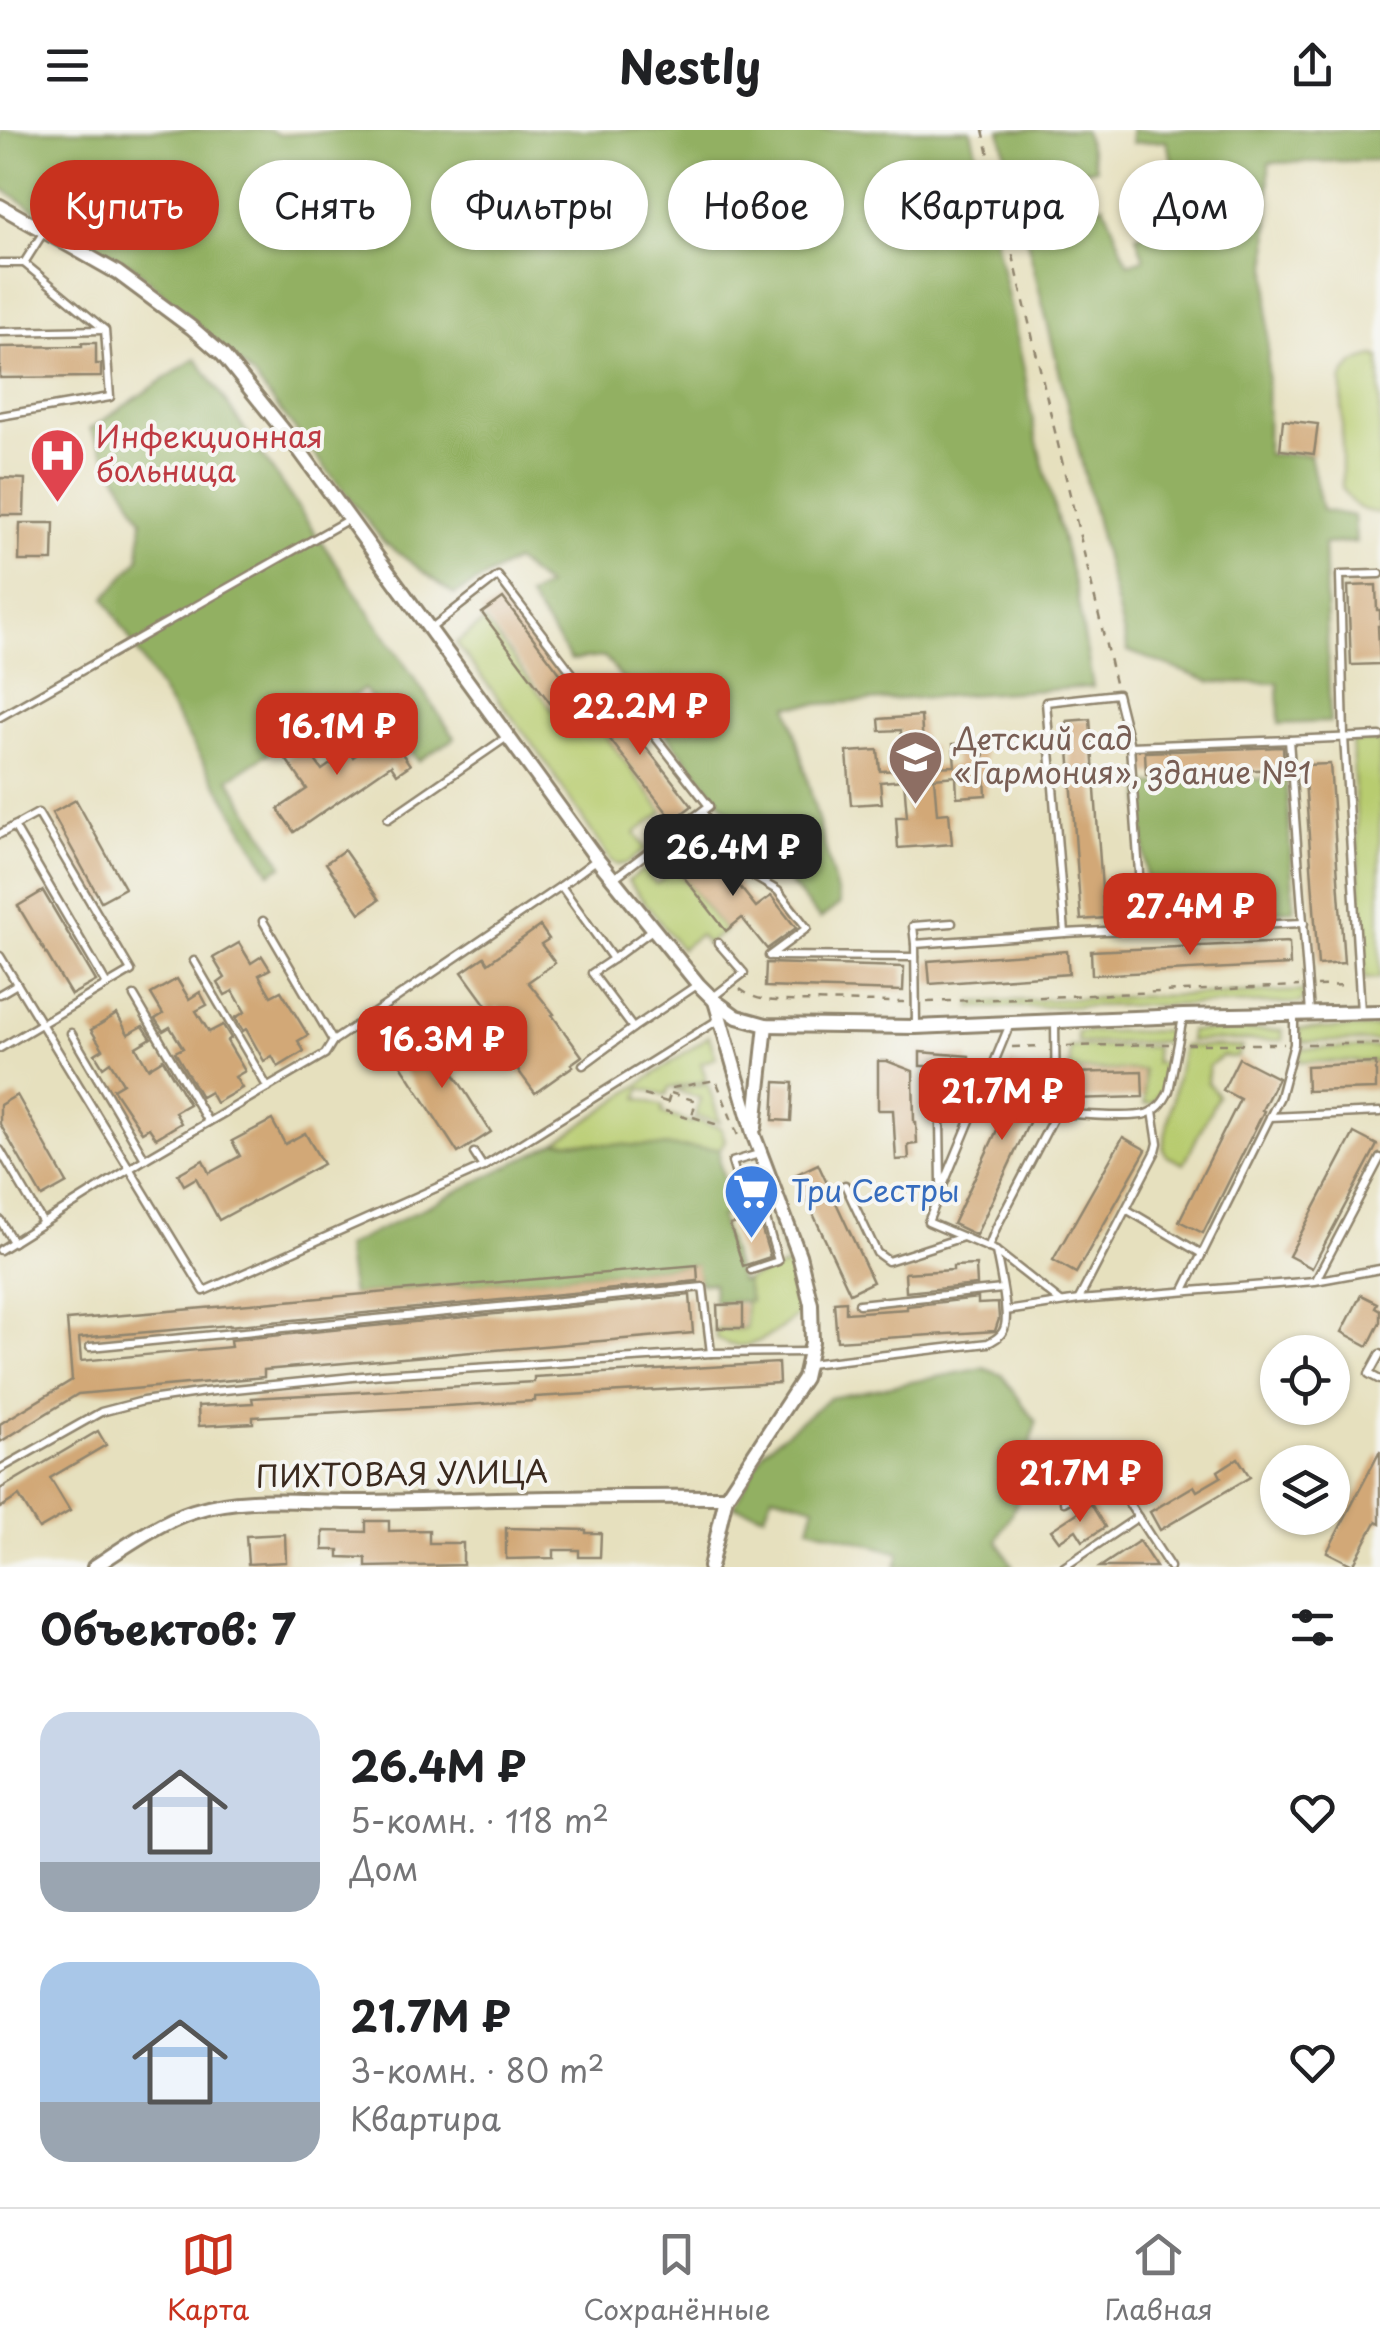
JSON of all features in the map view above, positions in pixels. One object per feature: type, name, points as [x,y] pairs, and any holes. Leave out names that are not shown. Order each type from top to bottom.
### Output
[{"type":"street","points":[[0,206],[30,224]]},
{"type":"street","points":[[76,250],[118,273],[224,355],[288,436],[612,879],[698,984],[737,1017],[766,1026],[916,1027],[1380,1012]]},
{"type":"street","points":[[710,1567],[726,1497],[804,1378],[812,1342],[811,1304],[799,1255],[754,1136],[714,999]]},
{"type":"street","points":[[754,1136],[766,1026]]},
{"type":"street","name":"ПИХТОВАЯ УЛИЦА","points":[[94,1567],[165,1524],[191,1511],[217,1505],[256,1501],[726,1497]]},
{"type":"lane","points":[[24,264],[33,250]]},
{"type":"lane","points":[[0,263],[24,264],[105,330],[110,397],[0,416]]},
{"type":"lane","points":[[0,332],[105,330]]},
{"type":"lane","points":[[0,717],[349,519]]},
{"type":"lane","points":[[1360,1012],[1344,737],[1340,575],[1380,574]]},
{"type":"lane","points":[[430,629],[498,576],[582,686],[617,688],[709,806],[612,879]]},
{"type":"lane","points":[[1065,933],[1046,702],[1118,694],[1130,746],[1142,929]]},
{"type":"lane","points":[[1130,746],[1380,736]]},
{"type":"lane","points":[[388,819],[508,737]]},
{"type":"lane","points":[[1289,740],[1310,1012]]},
{"type":"lane","points":[[702,812],[753,876],[778,891],[806,928],[769,956],[915,957]]},
{"type":"lane","points":[[0,834],[38,813],[131,971],[0,1048]]},
{"type":"lane","points":[[14,826],[107,986]]},
{"type":"lane","points":[[0,1250],[325,1054],[333,1040],[597,859]]},
{"type":"lane","points":[[561,886],[613,959]]},
{"type":"lane","points":[[263,921],[333,1040]]},
{"type":"lane","points":[[916,1027],[913,926],[952,923]]},
{"type":"lane","points":[[915,944],[1304,923]]},
{"type":"lane","points":[[633,1028],[592,973],[654,930]]},
{"type":"lane","points":[[714,999],[744,974],[718,943]]},
{"type":"lane","points":[[0,956],[204,1291],[484,1167],[719,1020]]},
{"type":"lane","points":[[194,962],[268,1088]]},
{"type":"lane","points":[[0,994],[17,984]]},
{"type":"lane","points":[[583,1065],[698,984]]},
{"type":"lane","points":[[134,996],[208,1122]]},
{"type":"lane","points":[[1184,1291],[1280,1097],[1294,1044],[1294,1013]]},
{"type":"lane","points":[[1056,1113],[1137,1116],[1154,1111],[1169,1091],[1183,1016]]},
{"type":"lane","points":[[0,1469],[101,1412],[205,1392],[382,1374],[710,1353],[809,1358],[988,1344],[1006,1329],[1006,1311],[992,1249],[996,1228],[1056,1113],[1055,1022]]},
{"type":"lane","points":[[1010,1024],[928,1222],[992,1249],[1062,1303]]},
{"type":"lane","points":[[70,1033],[145,1160]]},
{"type":"lane","points":[[1079,1300],[1156,1151],[1154,1111]]},
{"type":"lane","points":[[1270,1117],[1380,1112]]},
{"type":"lane","points":[[940,1120],[941,1189]]},
{"type":"lane","points":[[0,1150],[43,1223]]},
{"type":"lane","points":[[474,1153],[484,1167]]},
{"type":"lane","points":[[750,1270],[778,1261],[762,1206],[747,1210],[732,1162],[761,1154]]},
{"type":"lane","points":[[1315,1281],[1380,1158]]},
{"type":"lane","points":[[845,1185],[877,1253],[888,1261],[962,1237]]},
{"type":"lane","points":[[1126,1209],[1202,1254]]},
{"type":"lane","points":[[0,1220],[13,1242]]},
{"type":"lane","points":[[1006,1311],[1079,1300],[1315,1281],[1380,1269]]},
{"type":"lane","points":[[90,1347],[703,1287],[710,1353]]},
{"type":"lane","points":[[858,1304],[1002,1289]]},
{"type":"lane","points":[[1380,1354],[1370,1374],[1380,1380]]},
{"type":"lane","points":[[1064,1502],[1110,1474],[1170,1567]]},
{"type":"lane","points":[[1064,1567],[1138,1517]]},
{"type":"path","points":[[983,130],[1118,694]]},
{"type":"path","points":[[733,982],[760,1000],[916,1002],[1359,985]]},
{"type":"path","points":[[1000,1047],[1380,1044]]},
{"type":"path","points":[[718,1125],[665,1111],[672,1088],[716,1080],[739,1142]]},
{"type":"path","points":[[671,1093],[696,1101],[691,1117]]},
{"type":"path","points":[[644,1095],[668,1102]]},
{"type":"green space","points":[[0,130],[270,130],[280,135],[352,130],[971,130],[978,160],[864,160],[864,250],[998,250],[1035,434],[1076,591],[1093,687],[788,706],[840,904],[820,919],[605,657],[571,660],[528,597],[546,586],[515,561],[454,595],[384,542],[253,376],[133,266],[104,250],[219,250],[219,160],[30,160],[30,206],[0,187]]},
{"type":"green space","points":[[1000,130],[1084,130],[1093,160],[1007,160]]},
{"type":"green space","points":[[1131,130],[1380,130],[1380,160],[1269,163],[1267,454],[1310,455],[1322,510],[1354,516],[1356,542],[1324,544],[1330,722],[1279,724],[1278,683],[1211,682],[1128,651],[1029,250],[1099,250],[1099,206],[1104,205],[1119,250],[1128,264],[1144,259],[1141,250],[1264,250],[1264,160],[1172,160],[1166,141],[1132,143]]},
{"type":"green space","points":[[1374,356],[1380,358],[1380,513],[1357,506],[1342,488],[1342,380],[1354,364]]},
{"type":"green space","points":[[196,358],[455,738],[418,761],[364,689],[229,779],[283,865],[270,873],[105,598],[139,559],[142,520],[90,429]]},
{"type":"green space","points":[[485,621],[565,727],[587,712],[663,812],[635,833],[646,849],[628,863],[617,865],[611,861],[538,751],[456,643]]},
{"type":"green space","points":[[1380,741],[1380,978],[1365,979],[1352,742]]},
{"type":"green space","points":[[1286,777],[1294,910],[1264,912],[1263,897],[1232,899],[1232,914],[1148,918],[1141,785]]},
{"type":"green space","points":[[644,869],[656,884],[676,869],[725,931],[707,944],[699,935],[681,949],[628,881]]},
{"type":"green space","points":[[1306,991],[1301,1003],[971,1008],[971,1002]]},
{"type":"green space","points":[[1380,1027],[1380,1041],[1300,1042],[1299,1029]]},
{"type":"green space","points":[[1282,1030],[1283,1040],[1189,1041],[1190,1031]]},
{"type":"green space","points":[[1169,1031],[1172,1042],[1078,1043],[1077,1032]]},
{"type":"green space","points":[[709,1036],[716,1058],[701,1063],[720,1122],[695,1116],[700,1098],[674,1090],[705,1084],[704,1081],[669,1088],[666,1095],[641,1088],[638,1098],[663,1106],[662,1113],[721,1128],[725,1140],[720,1149],[557,1142]]},
{"type":"green space","points":[[1183,1046],[1242,1047],[1237,1058],[1222,1056],[1209,1066],[1207,1082],[1218,1095],[1184,1164],[1167,1156],[1163,1148]]},
{"type":"green space","points":[[1070,1047],[1155,1047],[1155,1063],[1168,1063],[1168,1082],[1152,1104],[1144,1104],[1144,1070],[1070,1070]]},
{"type":"green space","points":[[1380,1047],[1380,1094],[1377,1061],[1300,1062],[1300,1049]]},
{"type":"green space","points":[[557,1142],[720,1149],[719,1162],[734,1211],[720,1217],[750,1301],[714,1302],[713,1283],[699,1283],[696,1265],[352,1295],[345,1247]]},
{"type":"green space","points":[[779,1216],[800,1276],[801,1312],[761,1340],[739,1346],[728,1344],[717,1338],[715,1330],[746,1329],[745,1300],[750,1300],[745,1280],[788,1265],[773,1218]]},
{"type":"green space","points":[[983,1368],[1002,1375],[1036,1422],[1018,1501],[997,1540],[1013,1567],[896,1567],[900,1553],[809,1527],[815,1506],[772,1494],[765,1515],[734,1506],[764,1450],[830,1398]]},
{"type":"building","points":[[96,343],[96,364],[101,364],[101,377],[0,378],[0,347]]},
{"type":"building","points":[[1283,420],[1318,424],[1314,454],[1280,450]]},
{"type":"building","points":[[0,478],[25,479],[24,515],[0,515]]},
{"type":"building","points":[[20,523],[54,523],[53,561],[19,561]]},
{"type":"building","points":[[1376,585],[1380,664],[1351,665],[1348,586]]},
{"type":"building","points":[[503,598],[587,709],[566,724],[482,613]]},
{"type":"building","points":[[606,696],[692,806],[673,820],[587,710]]},
{"type":"building","points":[[921,716],[923,746],[932,746],[933,767],[955,766],[953,744],[983,742],[986,795],[957,797],[956,776],[934,778],[937,814],[949,813],[952,844],[898,848],[896,817],[907,817],[904,780],[880,782],[882,803],[851,805],[847,752],[878,750],[880,771],[903,770],[901,730],[880,731],[879,719]]},
{"type":"building","points":[[1090,719],[1104,918],[1081,920],[1067,721]]},
{"type":"building","points":[[388,733],[410,765],[397,774],[391,765],[294,832],[278,809],[307,789],[286,759],[305,746],[322,770],[349,751],[353,757]]},
{"type":"building","points":[[1283,747],[1284,769],[1146,774],[1145,752]]},
{"type":"building","points":[[1330,764],[1344,963],[1318,965],[1304,765]]},
{"type":"building","points":[[76,800],[125,888],[101,901],[52,813]]},
{"type":"building","points":[[706,844],[756,907],[771,896],[796,928],[767,949],[742,918],[726,931],[676,867]]},
{"type":"building","points":[[344,850],[379,900],[360,913],[326,863]]},
{"type":"building","points":[[43,891],[96,981],[71,995],[18,906]]},
{"type":"building","points":[[540,926],[549,939],[541,944],[555,963],[528,982],[582,1056],[535,1093],[512,1062],[524,1053],[508,1031],[513,1027],[498,1007],[491,1012],[462,972],[484,957],[488,963]]},
{"type":"building","points":[[1289,942],[1290,965],[1092,975],[1091,951]]},
{"type":"building","points":[[239,943],[251,963],[262,956],[270,969],[259,975],[271,996],[281,991],[308,1035],[298,1041],[304,1051],[278,1067],[272,1056],[264,1061],[235,1018],[245,1012],[233,991],[225,995],[218,983],[225,978],[213,958]]},
{"type":"building","points":[[1067,951],[1069,974],[930,984],[928,961]]},
{"type":"building","points":[[766,963],[904,967],[903,991],[765,987]]},
{"type":"building","points":[[177,979],[189,999],[200,992],[207,1005],[196,1011],[209,1032],[223,1025],[231,1038],[227,1041],[245,1071],[235,1077],[242,1088],[216,1103],[210,1092],[201,1097],[175,1052],[183,1048],[170,1027],[163,1031],[155,1019],[163,1014],[151,994]]},
{"type":"building","points":[[117,1014],[128,1034],[143,1026],[151,1038],[136,1047],[148,1068],[163,1059],[189,1104],[175,1112],[181,1123],[156,1138],[149,1128],[142,1132],[113,1089],[123,1083],[110,1062],[103,1067],[95,1054],[103,1049],[91,1030]]},
{"type":"building","points":[[426,1030],[491,1132],[458,1153],[392,1051]]},
{"type":"building","points":[[920,1052],[969,1056],[969,1066],[920,1066]]},
{"type":"building","points":[[1239,1058],[1278,1078],[1203,1233],[1179,1221],[1240,1099],[1223,1090]]},
{"type":"building","points":[[878,1061],[913,1071],[917,1144],[908,1145],[909,1159],[896,1160],[893,1110],[878,1110]]},
{"type":"building","points":[[1011,1061],[1049,1080],[976,1235],[953,1224],[1011,1100],[996,1093]]},
{"type":"building","points":[[1376,1063],[1376,1089],[1307,1091],[1306,1066]]},
{"type":"building","points":[[1142,1071],[1143,1097],[1070,1099],[1070,1073]]},
{"type":"building","points":[[775,1082],[793,1083],[791,1121],[773,1120]]},
{"type":"building","points":[[17,1095],[67,1183],[42,1197],[0,1124],[0,1105]]},
{"type":"building","points":[[272,1120],[285,1144],[305,1133],[323,1164],[219,1220],[196,1178],[184,1185],[178,1174],[203,1160],[209,1173],[240,1156],[232,1141]]},
{"type":"building","points":[[1354,1133],[1377,1145],[1312,1268],[1289,1256]]},
{"type":"building","points":[[1123,1137],[1146,1150],[1076,1273],[1053,1260]]},
{"type":"building","points":[[818,1164],[873,1282],[850,1293],[795,1175]]},
{"type":"building","name":"Три Сестры","points":[[758,1217],[770,1257],[743,1266],[730,1225]]},
{"type":"building","points":[[697,1265],[698,1281],[79,1338],[81,1361],[231,1347],[230,1340],[690,1295],[693,1333],[264,1370],[264,1377],[78,1394],[0,1442],[0,1424],[72,1380],[67,1320]]},
{"type":"building","points":[[976,1265],[977,1285],[906,1292],[905,1273]]},
{"type":"building","points":[[1361,1295],[1377,1303],[1380,1322],[1368,1346],[1342,1332]]},
{"type":"building","points":[[978,1298],[978,1304],[998,1303],[995,1331],[837,1341],[834,1302],[846,1301],[846,1313]]},
{"type":"building","points":[[743,1304],[743,1328],[718,1328],[717,1305]]},
{"type":"building","points":[[778,1363],[779,1383],[253,1417],[253,1423],[199,1426],[198,1406],[253,1403],[252,1398]]},
{"type":"building","points":[[98,1431],[106,1445],[50,1478],[70,1511],[39,1529],[19,1496],[0,1508],[0,1489]]},
{"type":"building","points":[[1380,1451],[1380,1524],[1376,1522],[1353,1565],[1327,1552],[1336,1535],[1350,1535],[1350,1508]]},
{"type":"building","points":[[1238,1458],[1250,1477],[1160,1530],[1150,1512],[1194,1486],[1197,1491],[1221,1477],[1218,1471]]},
{"type":"building","points":[[1091,1504],[1105,1527],[1083,1541],[1076,1530],[1059,1541],[1051,1530]]},
{"type":"building","points":[[366,1521],[389,1521],[389,1531],[429,1530],[429,1543],[463,1543],[463,1565],[366,1567],[366,1558],[339,1557],[339,1550],[323,1550],[323,1531],[366,1532]]},
{"type":"building","points":[[506,1528],[601,1533],[600,1557],[579,1557],[579,1550],[554,1550],[554,1558],[506,1559]]},
{"type":"building","points":[[285,1534],[286,1562],[248,1564],[246,1536]]},
{"type":"building","points":[[1139,1541],[1156,1567],[1100,1567]]},
{"type":"place","name":"Инфекционная больница","points":[[57,504]]},
{"type":"place","name":"Детский сад «Гармония», здание №1","points":[[915,806]]},
{"type":"place","name":"Три Сестры","points":[[752,1241]]}]
